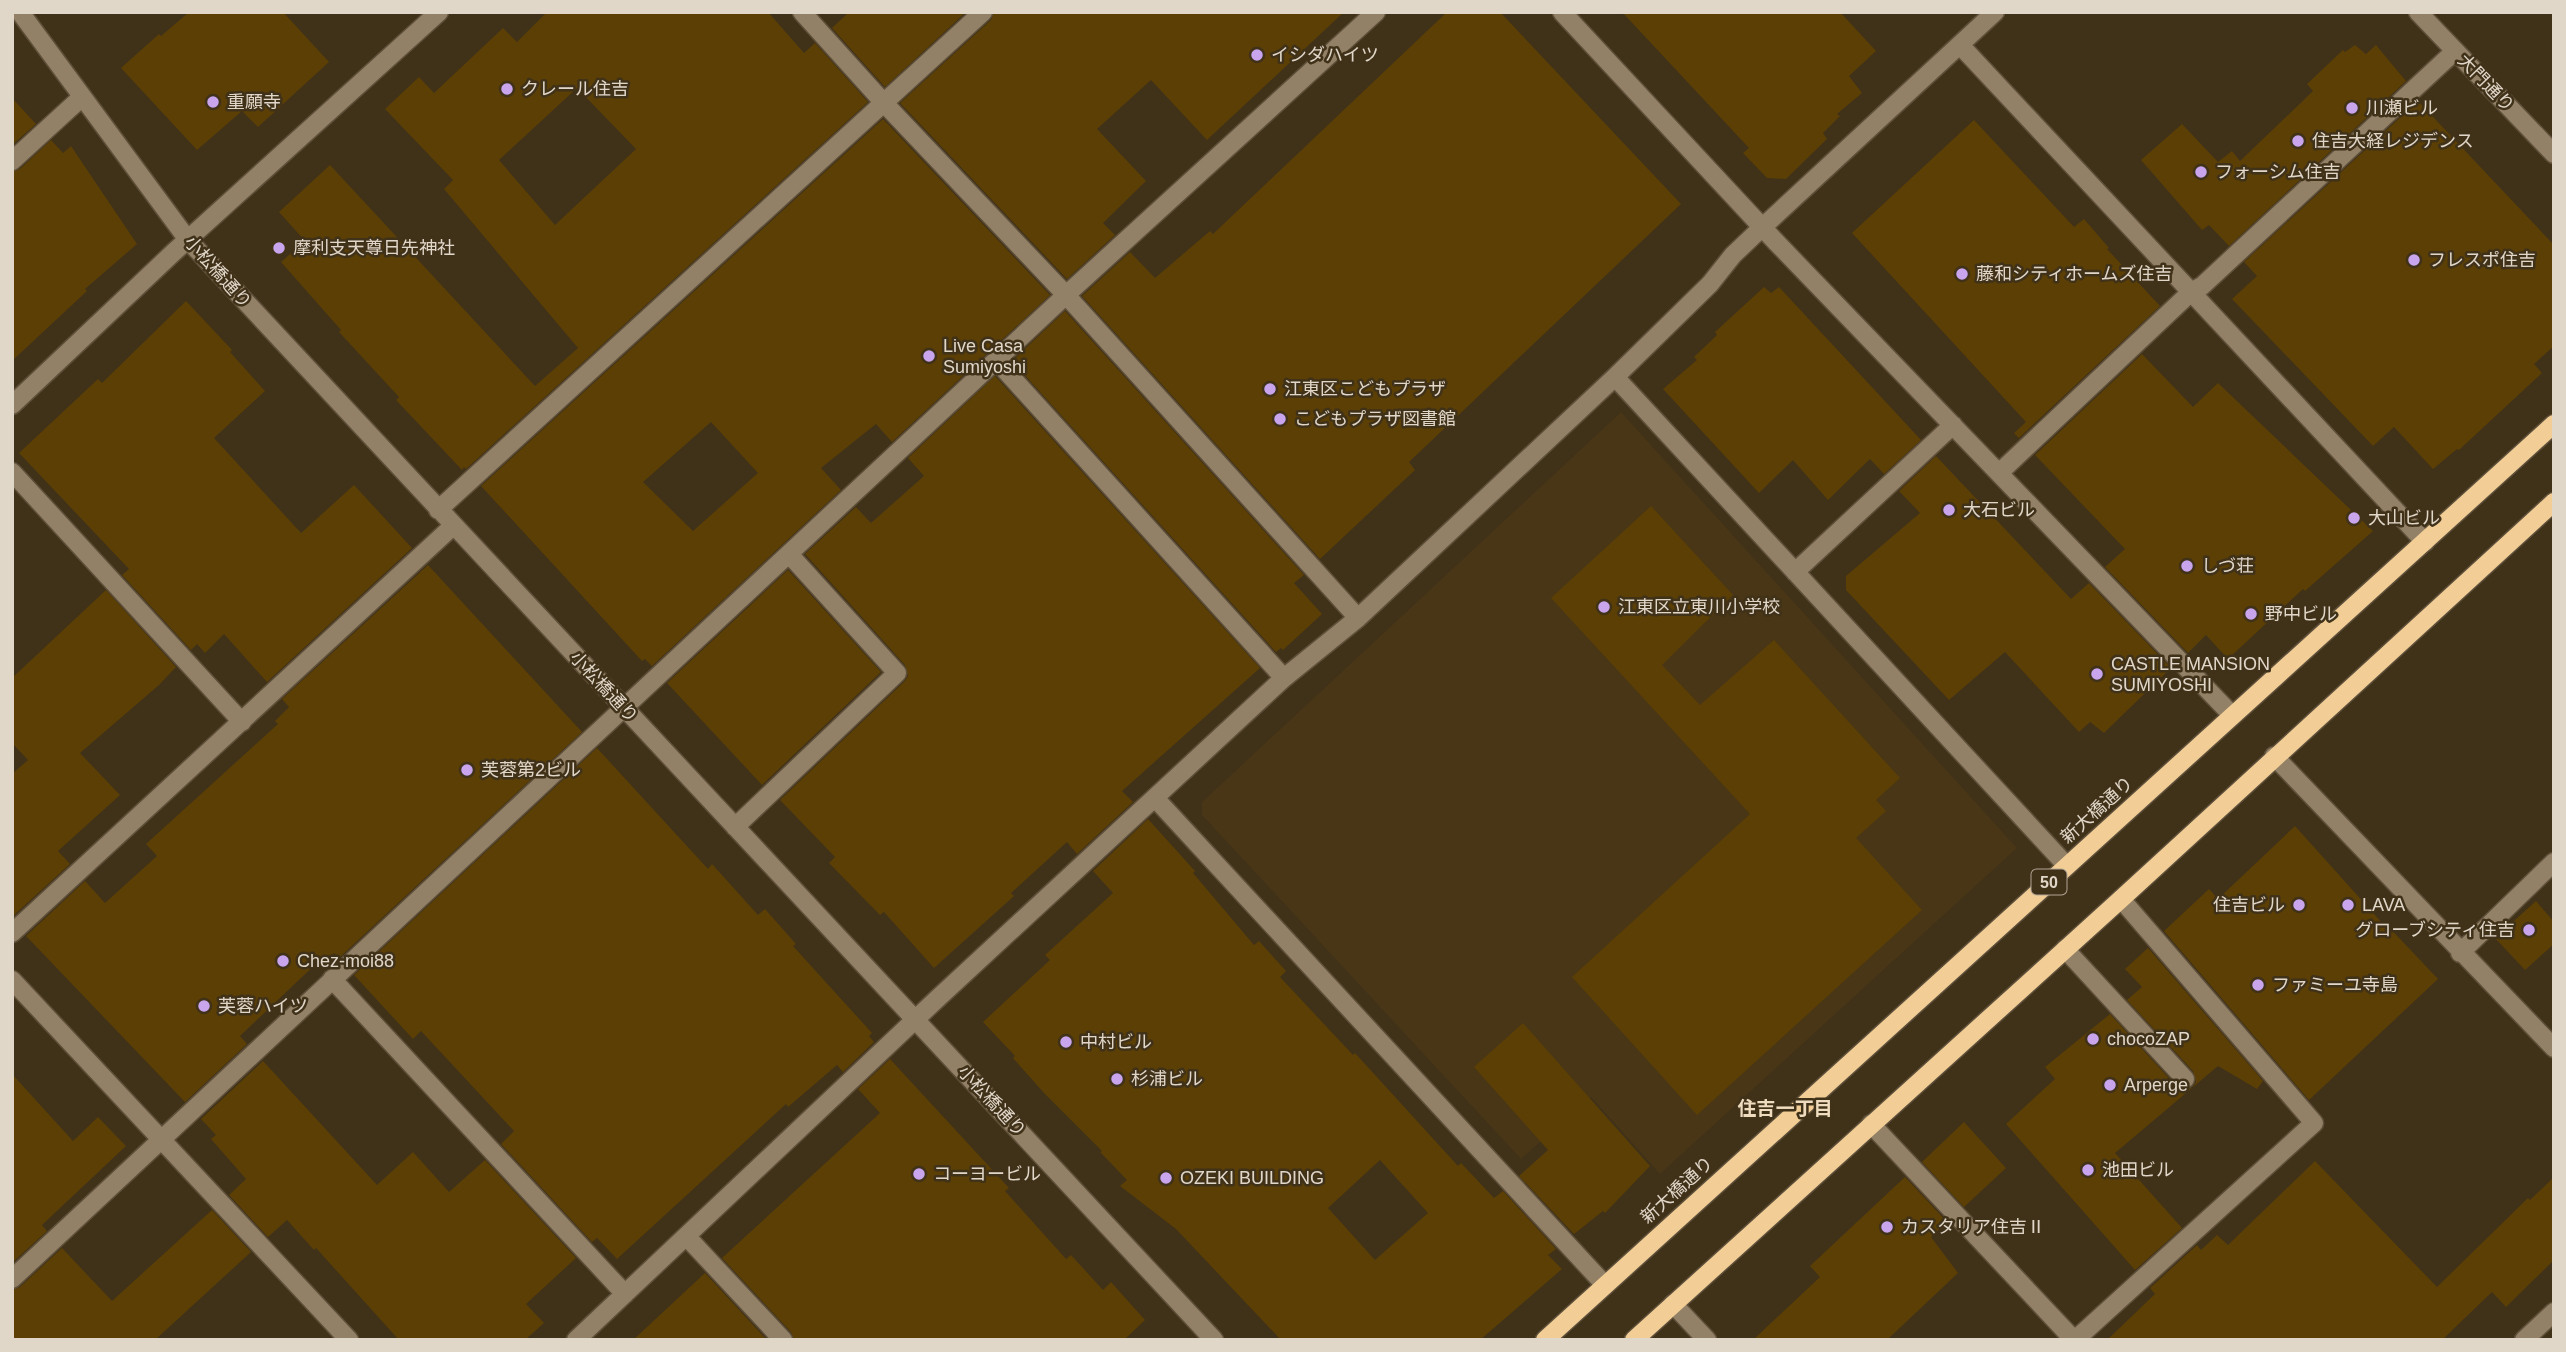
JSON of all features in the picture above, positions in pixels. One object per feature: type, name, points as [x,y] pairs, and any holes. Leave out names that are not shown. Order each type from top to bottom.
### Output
[{"type":"main road","name":"新大橋通り","points":[[1545,1340],[2231,714],[2554,424]]},
{"type":"main road","points":[[1634,1340],[2554,502]]},
{"type":"street","name":"小松橋通り","points":[[20,12],[188,240],[1214,1340]]},
{"type":"street","points":[[13,404],[188,240],[439,12]]},
{"type":"street","points":[[802,12],[884,103],[1066,295],[1358,618]]},
{"type":"street","points":[[438,510],[983,12]]},
{"type":"street","points":[[12,1279],[996,360],[1376,12]]},
{"type":"street","points":[[1562,12],[1762,227],[2231,714]]},
{"type":"street","points":[[576,1340],[915,1020],[1284,678],[1358,618],[1615,377],[1710,284],[1733,255],[1762,227],[1995,12]]},
{"type":"street","name":"大門通り","points":[[2417,12],[2554,154]]},
{"type":"street","points":[[1960,45],[2425,541]]},
{"type":"street","points":[[1999,473],[2191,292],[2202,286],[2455,51]]},
{"type":"street","points":[[12,161],[82,97]]},
{"type":"street","points":[[996,360],[1284,678]]},
{"type":"street","points":[[1615,377],[2067,866]]},
{"type":"street","points":[[1795,572],[1953,425]]},
{"type":"street","points":[[12,472],[242,722]]},
{"type":"street","points":[[12,933],[454,525]]},
{"type":"street","points":[[735,827],[897,673],[789,554]]},
{"type":"street","points":[[2274,757],[2554,1048]]},
{"type":"street","points":[[1155,798],[1604,1284]]},
{"type":"street","points":[[2460,953],[2554,862]]},
{"type":"street","points":[[1871,1124],[2075,1340],[2314,1123],[2121,899]]},
{"type":"street","points":[[2065,949],[2185,1079]]},
{"type":"street","points":[[332,978],[625,1294]]},
{"type":"street","points":[[12,980],[349,1340]]},
{"type":"street","points":[[687,1237],[783,1340]]},
{"type":"street","points":[[1673,1304],[1707,1340]]},
{"type":"street","points":[[2524,1340],[2554,1312]]},
{"type":"shaded area","name":"江東区立東川小学校","points":[[1621,412],[2017,848],[1660,1174],[1591,1097],[1521,1159],[1202,815],[1202,802]]},
{"type":"building","points":[[189,12],[283,12],[329,62],[258,127],[242,111],[197,150],[121,68]]},
{"type":"building","points":[[547,12],[768,12],[804,53],[815,43],[868,102],[462,470],[396,400],[399,397],[339,332],[341,330],[281,262],[305,241],[279,212],[330,165],[535,386],[578,348],[444,189],[453,180],[385,109],[419,77],[434,93],[503,28],[517,42]],"holes":[[[577,88],[636,149],[555,225],[499,160]]]},
{"type":"building","points":[[849,12],[966,12],[885,87],[832,28]]},
{"type":"building","points":[[994,12],[1344,12],[1207,140],[1151,80],[1097,129],[1146,181],[1103,223],[1115,235],[1067,279],[900,103],[991,20]]},
{"type":"building","points":[[1447,12],[1500,12],[1681,204],[1409,462],[1415,470],[1320,559],[1082,296],[1130,252],[1155,278],[1210,231],[1213,234]]},
{"type":"building","points":[[1622,12],[1840,12],[1876,51],[1849,76],[1862,93],[1837,114],[1840,116],[1823,133],[1827,139],[1786,179],[1767,178],[1743,153],[1749,148]]},
{"type":"building","points":[[2355,45],[2366,54],[2376,45],[2406,81],[2229,246],[2209,225],[2202,230],[2141,160],[2182,124],[2218,162],[2232,151],[2240,161],[2313,91],[2307,84],[2343,50],[2345,52]]},
{"type":"building","points":[[12,98],[36,124],[12,145]]},
{"type":"building","points":[[2418,101],[2554,245],[2554,346],[2534,364],[2542,373],[2459,450],[2433,469],[2394,427],[2373,446],[2232,299],[2257,276],[2244,262]]},
{"type":"building","points":[[883,119],[1050,295],[892,442],[876,424],[821,468],[841,490],[652,666],[645,659],[642,661],[481,486]],"holes":[[[711,422],[758,473],[693,531],[643,482]]]},
{"type":"building","name":"藤和シティホームズ住吉","points":[[1974,120],[2074,227],[2084,219],[2109,248],[2107,249],[2160,306],[2019,438],[2014,433],[2026,422],[1852,233]]},
{"type":"building","points":[[51,140],[63,153],[71,146],[137,244],[85,289],[87,291],[12,361],[12,172],[20,169]]},
{"type":"building","points":[[1764,287],[1771,293],[1779,287],[1921,440],[1884,474],[1870,459],[1828,500],[1793,460],[1759,493],[1663,389],[1697,360],[1694,357],[1717,335],[1715,332]]},
{"type":"building","points":[[186,301],[232,350],[230,352],[265,391],[214,438],[301,533],[354,485],[412,548],[267,682],[224,634],[205,653],[197,644],[191,650],[122,575],[129,569],[19,453],[98,379],[102,383]]},
{"type":"building","points":[[1065,311],[1304,575],[1294,583],[1322,614],[1283,650],[1281,648],[1276,652],[1012,361]]},
{"type":"building","points":[[2142,354],[2193,407],[2218,383],[2373,531],[2305,591],[2303,589],[2228,659],[2206,635],[2188,653],[2105,567],[2125,549],[2035,455]]},
{"type":"building","points":[[995,376],[1260,668],[1122,791],[1133,802],[1077,854],[1067,842],[1011,893],[1014,896],[934,968],[884,912],[880,915],[829,863],[835,857],[780,800],[908,676],[905,665],[805,554],[856,507],[871,523],[924,476],[908,458]]},
{"type":"building","points":[[1936,456],[2071,599],[2089,583],[2171,668],[2104,733],[2090,722],[2079,732],[2005,652],[1949,700],[1846,590],[1846,576],[1920,513],[1899,491]]},
{"type":"building","points":[[1651,506],[1733,595],[1662,665],[1700,705],[1774,640],[1900,778],[1876,800],[1886,811],[1856,838],[1922,910],[1697,1115],[1572,977],[1750,814],[1551,598]]},
{"type":"building","points":[[428,565],[582,732],[339,958],[334,953],[325,961],[322,958],[240,1036],[247,1044],[185,1102],[26,936],[85,881],[105,903],[157,856],[146,844],[278,724],[275,721],[289,707],[282,699]]},
{"type":"building","points":[[788,570],[881,672],[762,785],[667,683]]},
{"type":"building","points":[[106,590],[176,667],[80,753],[120,795],[58,851],[70,864],[12,917],[12,774],[28,760],[12,743],[12,678]]},
{"type":"building","points":[[597,748],[708,869],[712,864],[758,915],[765,909],[796,944],[793,946],[872,1033],[869,1036],[874,1042],[843,1072],[837,1065],[788,1107],[786,1104],[617,1259],[597,1238],[592,1242],[501,1144],[514,1131],[421,1031],[413,1039],[354,975]]},
{"type":"building","points":[[1148,819],[1195,871],[1193,873],[1254,945],[1259,941],[1286,971],[1280,977],[1353,1055],[1355,1053],[1458,1166],[1461,1163],[1494,1198],[1503,1191],[1556,1249],[1548,1255],[1562,1269],[1480,1340],[1281,1340],[1176,1229],[1120,1186],[1127,1180],[1044,1093],[1013,1058],[1015,1056],[983,1022],[1050,960],[1045,955],[1113,893],[1093,871]],"holes":[[[1380,1160],[1428,1213],[1375,1260],[1328,1208]]]},
{"type":"building","points":[[2295,826],[2384,925],[2386,924],[2438,979],[2309,1100],[2164,931],[2209,889],[2218,899]]},
{"type":"building","name":"グローブシティ住吉","points":[[2536,901],[2554,922],[2554,944],[2525,970],[2495,938]]},
{"type":"building","points":[[2148,948],[2263,1081],[2257,1089],[2218,1066],[2192,1088],[2196,1082],[2193,1071],[2127,1000],[2142,987],[2125,969]]},
{"type":"building","points":[[2110,1014],[2177,1087],[2182,1090],[2192,1088],[2115,1153],[2182,1228],[2135,1270],[2006,1124],[2055,1079],[2045,1067]]},
{"type":"building","points":[[1523,1023],[1650,1166],[1605,1213],[1603,1211],[1574,1234],[1519,1176],[1548,1150],[1474,1067]]},
{"type":"building","points":[[890,1059],[1009,1188],[1005,1191],[1066,1259],[1071,1255],[1103,1290],[1111,1282],[1145,1320],[1124,1340],[794,1340],[791,1332],[722,1258],[880,1113],[858,1089]]},
{"type":"building","points":[[263,1061],[377,1185],[413,1152],[449,1192],[485,1160],[576,1258],[526,1304],[544,1323],[525,1340],[399,1340],[287,1220],[268,1237],[229,1195],[246,1179],[211,1139],[216,1135],[201,1119]]},
{"type":"building","points":[[12,1074],[73,1141],[98,1117],[126,1146],[42,1225],[47,1231],[12,1263]]},
{"type":"building","points":[[1964,1122],[2006,1168],[1964,1207],[1922,1162]]},
{"type":"building","points":[[2315,1161],[2437,1287],[2528,1198],[2530,1200],[2554,1177],[2554,1260],[2506,1307],[2492,1292],[2442,1340],[2107,1340],[2155,1294],[2150,1288],[2197,1245],[2201,1250],[2217,1235],[2228,1245]]},
{"type":"building","name":"カスタリア住吉Ⅱ","points":[[1905,1177],[1947,1222],[1931,1237],[1958,1273],[1887,1340],[1753,1340],[1820,1277],[1810,1266]]},
{"type":"building","points":[[212,1210],[251,1252],[155,1340],[12,1340],[12,1290],[20,1287],[62,1248],[112,1301]]},
{"type":"building","points":[[705,1273],[767,1340],[633,1340]]},
{"type":"place","name":"イシダハイツ","points":[[1257,55]]},
{"type":"place","name":"クレール住吉","points":[[507,89]]},
{"type":"place","name":"重願寺","points":[[213,102]]},
{"type":"place","name":"川瀬ビル","points":[[2352,108]]},
{"type":"place","name":"住吉大経レジデンス","points":[[2298,141]]},
{"type":"place","name":"フォーシム住吉","points":[[2201,172]]},
{"type":"place","name":"摩利支天尊日先神社","points":[[279,248]]},
{"type":"place","name":"フレスポ住吉","points":[[2414,260]]},
{"type":"place","name":"藤和シティホームズ住吉","points":[[1962,274]]},
{"type":"place","name":"Live Casa Sumiyoshi","points":[[929,356]]},
{"type":"place","name":"江東区こどもプラザ","points":[[1270,389]]},
{"type":"place","name":"こどもプラザ図書館","points":[[1280,419]]},
{"type":"place","name":"大石ビル","points":[[1949,510]]},
{"type":"place","name":"大山ビル","points":[[2354,518]]},
{"type":"place","name":"しづ荘","points":[[2187,566]]},
{"type":"place","name":"江東区立東川小学校","points":[[1604,607]]},
{"type":"place","name":"野中ビル","points":[[2251,614]]},
{"type":"place","name":"CASTLE MANSION SUMIYOSHI","points":[[2097,674]]},
{"type":"place","name":"芙蓉第2ビル","points":[[467,770]]},
{"type":"place","name":"住吉ビル","points":[[2299,905]]},
{"type":"place","name":"LAVA","points":[[2348,905]]},
{"type":"place","name":"グローブシティ住吉","points":[[2529,930]]},
{"type":"place","name":"Chez-moi88","points":[[283,961]]},
{"type":"place","name":"ファミーユ寺島","points":[[2258,985]]},
{"type":"place","name":"芙蓉ハイツ","points":[[204,1006]]},
{"type":"place","name":"chocoZAP","points":[[2093,1039]]},
{"type":"place","name":"中村ビル","points":[[1066,1042]]},
{"type":"place","name":"杉浦ビル","points":[[1117,1079]]},
{"type":"place","name":"Arperge","points":[[2110,1085]]},
{"type":"place","name":"池田ビル","points":[[2088,1170]]},
{"type":"place","name":"コーヨービル","points":[[919,1174]]},
{"type":"place","name":"OZEKI BUILDING","points":[[1166,1178]]},
{"type":"place","name":"カスタリア住吉Ⅱ","points":[[1887,1227]]},
{"type":"district","name":"住吉一丁目","points":[[1785,1108]]}]
